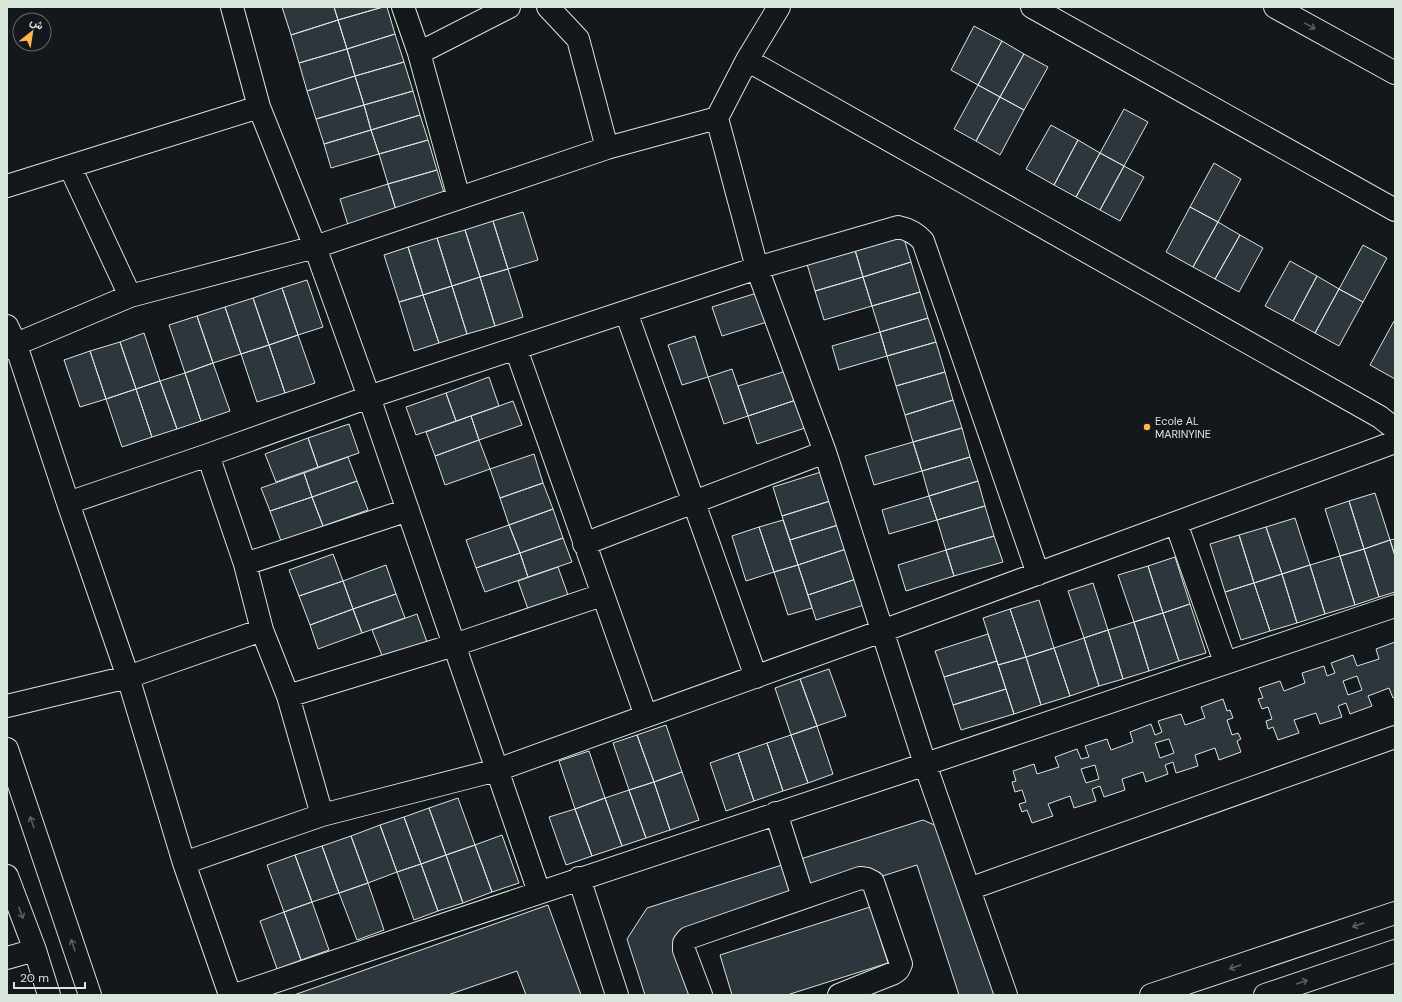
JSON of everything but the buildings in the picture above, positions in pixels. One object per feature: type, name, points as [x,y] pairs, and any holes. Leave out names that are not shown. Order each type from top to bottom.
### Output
[{"type":"street","points":[[232,7],[259,107],[315,247],[369,397],[539,892]]},
{"type":"street","points":[[403,7],[419,53],[459,198]]},
{"type":"street","points":[[419,53],[509,7]]},
{"type":"street","points":[[548,7],[578,39],[607,148]]},
{"type":"street","points":[[779,7],[747,60],[717,118],[756,268],[825,452],[925,764],[1006,995]]},
{"type":"street","points":[[1032,7],[1395,210]]},
{"type":"street","points":[[1276,7],[1395,74]]},
{"type":"street","points":[[747,60],[1380,417],[1395,429]]},
{"type":"street","points":[[7,186],[259,107]]},
{"type":"street","points":[[12,347],[130,296],[315,247],[607,148],[717,118]]},
{"type":"street","points":[[70,167],[130,296]]},
{"type":"street","points":[[68,503],[208,455],[369,397],[756,268],[898,227],[911,231],[918,235],[923,241],[1038,574]]},
{"type":"street","points":[[626,312],[756,677]]},
{"type":"street","points":[[7,326],[12,347],[128,677],[184,863],[230,995]]},
{"type":"street","points":[[516,348],[646,716]]},
{"type":"street","points":[[184,863],[322,814],[497,770],[882,631],[1395,442]]},
{"type":"street","points":[[584,544],[693,501],[825,452]]},
{"type":"street","points":[[208,455],[245,564],[262,630],[288,696],[322,814]]},
{"type":"street","points":[[245,564],[408,510]]},
{"type":"street","points":[[1176,523],[1225,662]]},
{"type":"street","points":[[288,696],[454,645],[602,595]]},
{"type":"street","points":[[235,995],[579,878],[925,764],[1395,606]]},
{"type":"street","points":[[7,706],[128,677],[262,630]]},
{"type":"street","points":[[969,889],[1395,737]]},
{"type":"street","points":[[7,749],[90,995]]},
{"type":"street","points":[[776,813],[803,897]]},
{"type":"street","points":[[7,876],[50,995]]},
{"type":"street","points":[[579,878],[617,995]]},
{"type":"street","points":[[701,995],[684,950],[684,943],[688,938],[860,878],[867,879],[873,882],[901,964],[898,970],[894,973],[840,995]]},
{"type":"street","points":[[1151,995],[1395,913]]},
{"type":"street","points":[[7,958],[35,950]]},
{"type":"street","points":[[1265,995],[1395,951]]},
{"type":"place","name":"Ecole AL MARINYINE","points":[[1147,427]]}]
